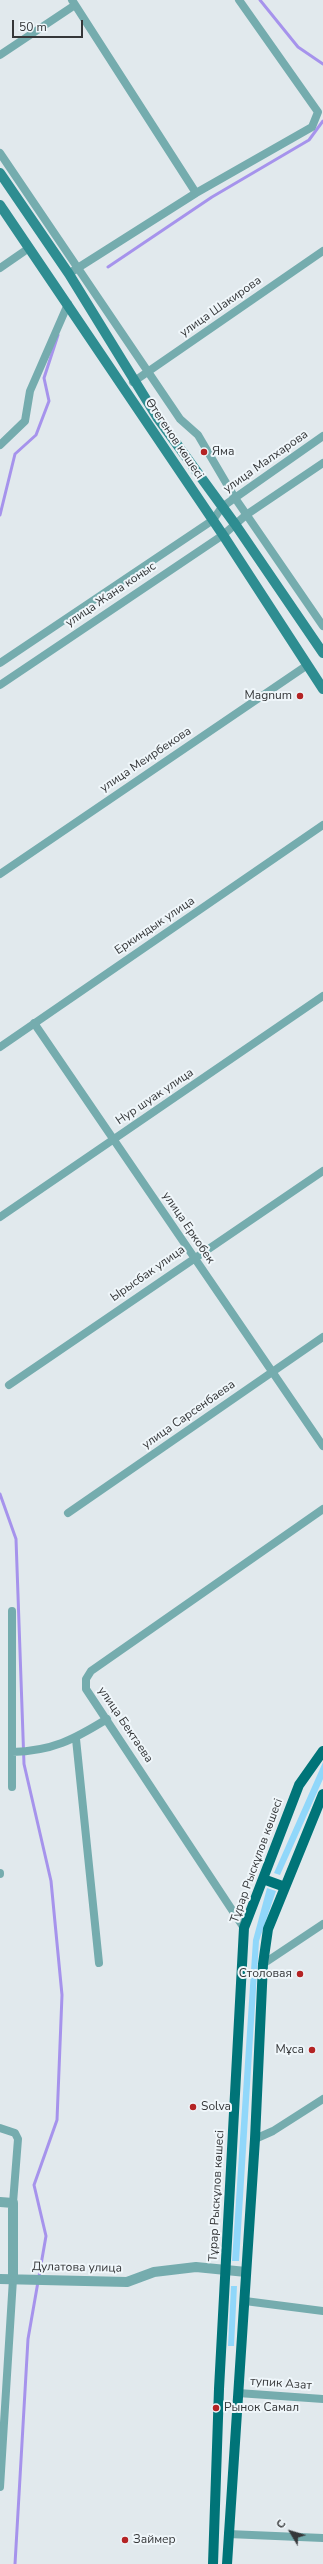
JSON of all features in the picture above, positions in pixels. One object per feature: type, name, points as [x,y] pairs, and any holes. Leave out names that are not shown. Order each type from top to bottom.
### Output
[{"type":"main road","name":"Өтегенов көшесі","points":[[0,173],[73,271],[133,382],[235,524],[323,653]]},
{"type":"main road","name":"Өтегенов көшесі","points":[[0,204],[223,535],[306,666],[323,689]]},
{"type":"main road","name":"Тұрар Рыскұлов көшесі","points":[[213,2564],[226,2270],[244,1928],[299,1785],[323,1751]]},
{"type":"main road","points":[[227,2564],[255,2139],[263,1964],[268,1930],[323,1794]]},
{"type":"main road","points":[[263,1879],[285,1887]]},
{"type":"street","points":[[73,271],[196,193],[312,127],[318,112],[239,0]]},
{"type":"street","points":[[0,55],[73,2],[196,193]]},
{"type":"street","points":[[0,153],[73,271],[180,419],[198,434],[246,515],[323,626]]},
{"type":"street","points":[[0,268],[29,248]]},
{"type":"street","name":"улица Шакирова","points":[[133,382],[323,251]]},
{"type":"street","points":[[0,445],[25,421],[30,391],[68,304]]},
{"type":"street","name":"улица Малхарова","points":[[222,507],[323,436]]},
{"type":"street","points":[[235,524],[323,463]]},
{"type":"street","name":"улица Жана коныс","points":[[0,664],[213,520],[222,507]]},
{"type":"street","name":"улица Жана коныс","points":[[0,685],[223,535],[235,524]]},
{"type":"street","name":"улица Меирбекова","points":[[0,874],[306,666]]},
{"type":"street","name":"Еркиндык улица","points":[[0,1047],[323,825]]},
{"type":"street","name":"Нур шуак улица","points":[[0,1217],[323,996]]},
{"type":"street","name":"улица Еркобек","points":[[34,1023],[323,1446]]},
{"type":"street","name":"Ырысбак улица","points":[[8,1385],[194,1257],[323,1171]]},
{"type":"street","name":"улица Сарсенбаева","points":[[68,1513],[323,1337]]},
{"type":"street","name":"улица Бектаева","points":[[244,1928],[86,1688],[86,1680],[91,1671],[323,1509]]},
{"type":"street","points":[[12,1611],[12,1786]]},
{"type":"street","points":[[12,1752],[41,1750],[76,1739],[106,1719]]},
{"type":"street","points":[[76,1739],[99,1963]]},
{"type":"street","points":[[263,1964],[323,1924]]},
{"type":"street","points":[[255,2139],[273,2131],[323,2099]]},
{"type":"street","points":[[0,2128],[15,2133],[18,2139],[13,2203],[13,2279],[0,2487]]},
{"type":"street","points":[[0,2202],[13,2203]]},
{"type":"street","name":"Дулатова улица","points":[[0,2279],[127,2282],[154,2272],[196,2267],[246,2272]]},
{"type":"street","points":[[245,2301],[323,2311]]},
{"type":"street","name":"тупик Азат","points":[[238,2393],[323,2399]]},
{"type":"street","points":[[228,2534],[323,2538]]},
{"type":"shaded area","points":[[323,1762],[323,1779],[280,1875],[274,1873]]},
{"type":"shaded area","points":[[267,1888],[276,1891],[259,1941],[239,2261],[232,2261],[253,1940]]},
{"type":"shaded area","points":[[231,2286],[237,2286],[234,2346],[228,2346]]},
{"type":"waterway","points":[[260,0],[298,47],[323,64]]},
{"type":"waterway","points":[[108,267],[212,197],[309,140],[323,121]]},
{"type":"waterway","points":[[0,515],[15,454],[36,435],[49,401],[44,378],[58,335]]},
{"type":"waterway","points":[[0,1494],[16,1539],[24,1764],[51,1881],[62,1995],[57,2120],[34,2185],[46,2236],[28,2339],[15,2564]]},
{"type":"place","name":"Яма","points":[[204,452]]},
{"type":"place","name":"Magnum","points":[[300,696]]},
{"type":"place","name":"Столовая","points":[[300,1974]]},
{"type":"place","name":"Мұса","points":[[312,2050]]},
{"type":"place","name":"Solva","points":[[193,2107]]},
{"type":"place","name":"Рынок Самал","points":[[216,2408]]},
{"type":"place","name":"Займер","points":[[125,2540]]}]
